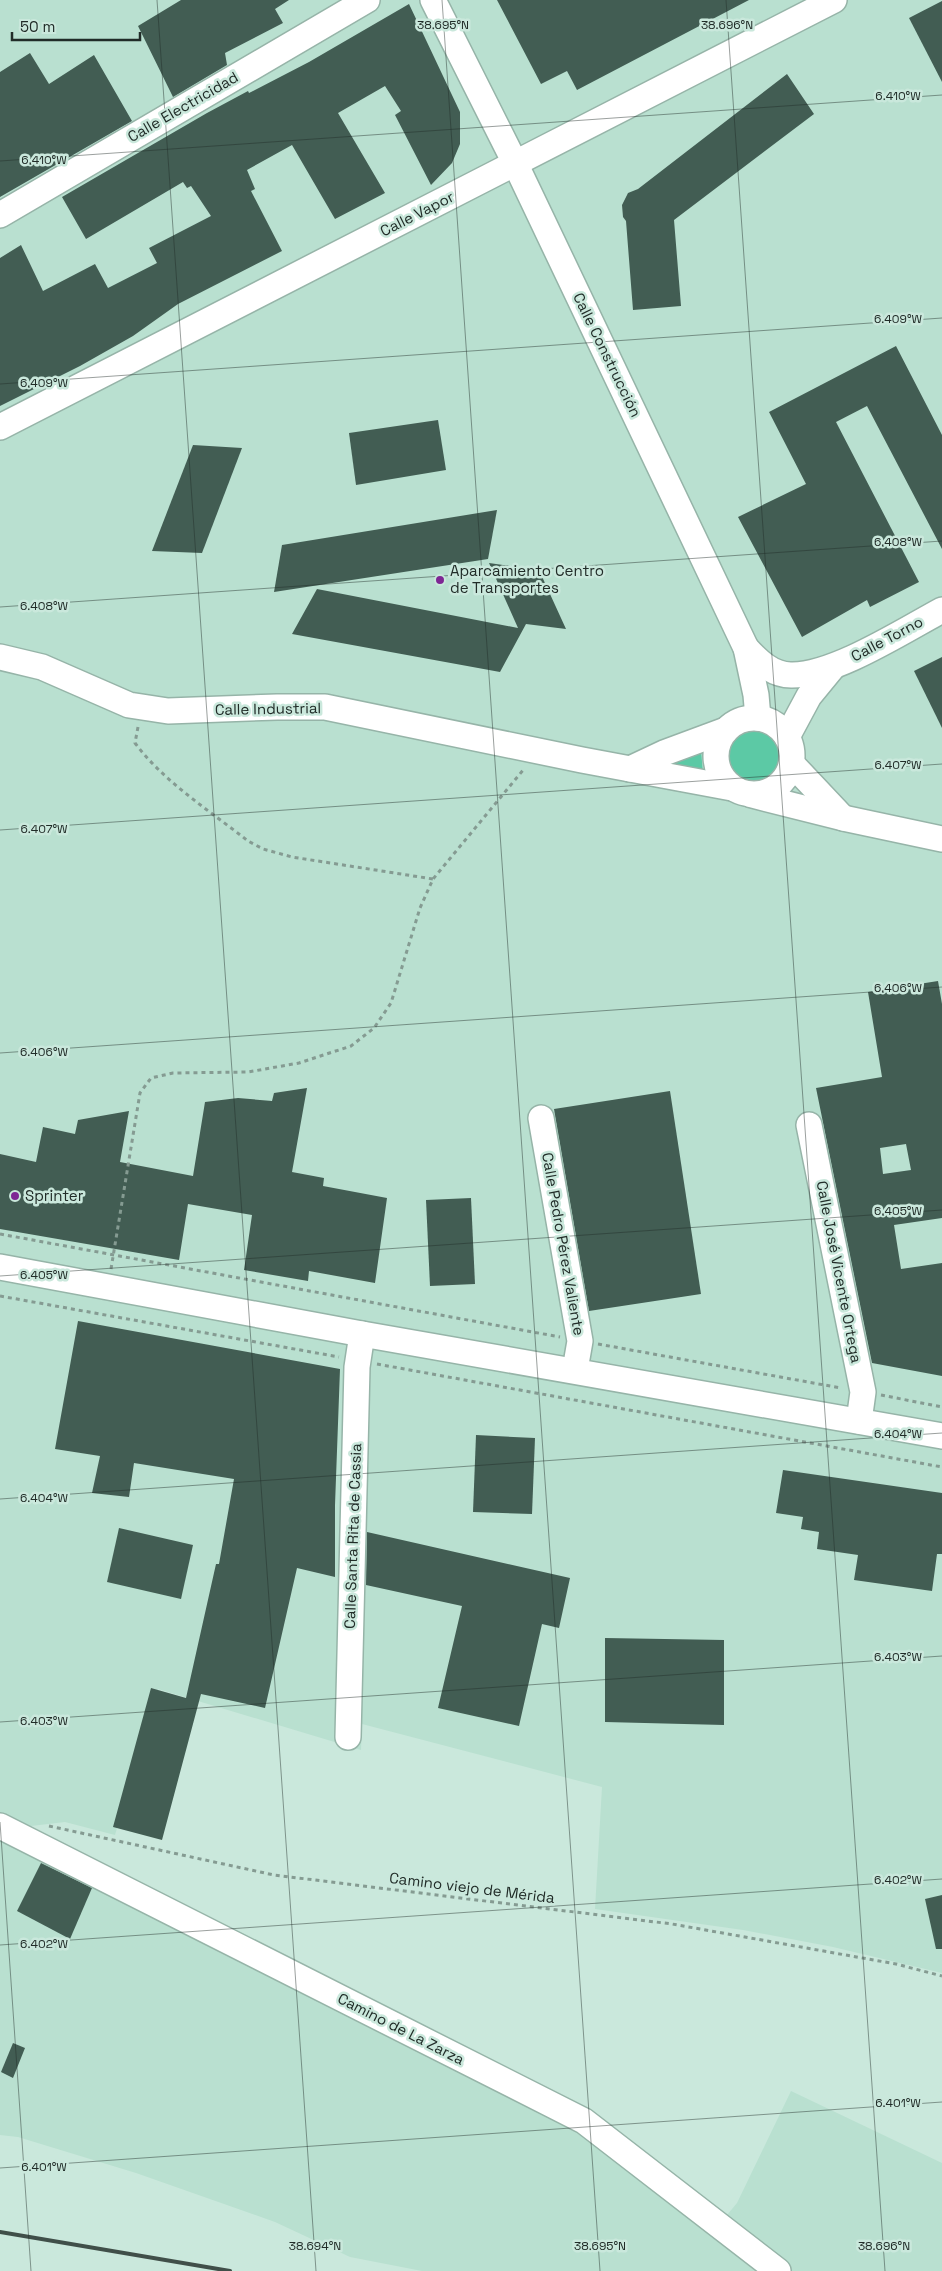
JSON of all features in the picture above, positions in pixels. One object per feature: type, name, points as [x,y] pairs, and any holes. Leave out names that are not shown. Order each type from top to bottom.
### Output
[{"type":"street","name":"Calle Electricidad","points":[[0,215],[367,0]]},
{"type":"street","name":"Calle Construcción","points":[[433,0],[514,163],[746,648],[756,695],[758,718]]},
{"type":"street","name":"Calle Vapor","points":[[0,427],[441,203],[514,163],[834,0]]},
{"type":"street","name":"Calle Torno","points":[[746,648],[764,667],[790,676],[832,668],[942,610]]},
{"type":"street","name":"Calle Industrial","points":[[0,657],[42,667],[129,705],[168,711],[276,707],[325,708],[741,791],[843,818],[942,839]]},
{"type":"street","name":"Calle Torno","points":[[788,737],[809,696],[832,668]]},
{"type":"street","points":[[630,769],[664,753],[726,730],[741,721],[758,718],[770,721],[780,728],[788,737],[792,750],[792,764],[788,774],[777,787],[761,794],[741,791],[723,778],[717,767],[716,754],[719,741],[726,730]]},
{"type":"street","points":[[792,764],[843,818]]},
{"type":"street","name":"Calle Pedro Pérez Valiente","points":[[541,1118],[580,1341],[575,1370]]},
{"type":"street","name":"Calle José Vicente Ortega","points":[[809,1125],[863,1392],[859,1421]]},
{"type":"street","points":[[0,1267],[362,1334],[942,1436]]},
{"type":"street","name":"Calle Santa Rita de Cassia","points":[[348,1737],[358,1360],[362,1334]]},
{"type":"street","name":"Camino de La Zarza","points":[[0,1826],[584,2121],[778,2271]]},
{"type":"path","points":[[129,705],[138,727],[134,743],[144,756],[166,776],[248,841],[263,849],[292,857],[433,879]]},
{"type":"path","points":[[108,1288],[140,1093],[152,1078],[173,1073],[248,1072],[299,1062],[351,1046],[374,1028],[392,1004],[420,908],[433,879],[539,752]]},
{"type":"path","points":[[0,1234],[942,1407]]},
{"type":"path","points":[[0,1296],[942,1467]]},
{"type":"path","name":"Camino viejo de Mérida","points":[[47,1826],[274,1875],[672,1924],[896,1964],[942,1976]]},
{"type":"shaded area","points":[[0,0],[942,0],[942,1973],[833,1947],[743,1930],[595,1909],[602,1787],[362,1724],[361,1750],[158,1689],[115,1835],[65,1822],[31,1826],[33,1829],[305,1970],[417,2021],[501,2068],[646,2157],[727,2215],[737,2203],[791,2091],[942,2163],[942,2271],[422,2271],[350,2257],[275,2222],[136,2173],[18,2137],[0,2135]]},
{"type":"green space","points":[[755,728],[766,730],[775,736],[781,745],[783,756],[781,767],[775,776],[766,782],[755,784],[744,782],[735,776],[729,767],[727,756],[729,745],[735,736],[744,730]]},
{"type":"green space","points":[[698,746],[701,750],[703,773],[665,767]]},
{"type":"building","points":[[181,0],[289,0],[275,9],[283,23],[225,53],[227,65],[173,97],[138,26]]},
{"type":"building","points":[[497,0],[749,0],[577,90],[567,71],[541,84]]},
{"type":"building","points":[[942,1],[942,82],[909,18]]},
{"type":"building","points":[[409,4],[460,112],[460,144],[452,163],[431,185],[395,115],[401,111],[385,86],[338,113],[385,193],[335,219],[292,145],[247,170],[255,189],[251,191],[282,251],[178,304],[133,336],[80,366],[0,406],[0,258],[21,245],[43,291],[95,264],[108,288],[157,263],[149,248],[211,216],[191,186],[187,188],[183,182],[86,239],[62,197],[207,113],[309,62]]},
{"type":"building","points":[[30,53],[49,84],[94,55],[132,121],[0,197],[0,72]]},
{"type":"building","points":[[787,74],[814,114],[674,220],[681,306],[633,310],[626,221],[623,217],[622,205],[628,193],[638,189]]},
{"type":"building","points":[[896,346],[942,435],[942,549],[867,406],[836,422],[919,582],[870,607],[867,600],[802,637],[738,517],[806,484],[769,412]]},
{"type":"building","points":[[438,420],[446,470],[356,485],[349,433]]},
{"type":"building","points":[[193,445],[242,448],[202,553],[152,551]]},
{"type":"building","points":[[497,510],[488,559],[274,592],[282,545]]},
{"type":"building","points":[[489,563],[539,570],[566,629],[526,624],[500,672],[292,634],[317,589],[518,628]]},
{"type":"building","points":[[942,657],[942,728],[914,671]]},
{"type":"building","points":[[938,981],[942,1004],[942,1218],[894,1225],[901,1269],[942,1263],[942,1376],[872,1363],[816,1088],[882,1077],[868,992]],"holes":[[[906,1144],[911,1170],[883,1174],[880,1148]]]},
{"type":"building","points":[[307,1088],[292,1172],[324,1178],[323,1186],[387,1198],[375,1283],[309,1271],[308,1281],[244,1270],[252,1215],[188,1204],[179,1260],[0,1229],[0,1154],[36,1162],[43,1127],[75,1134],[78,1120],[129,1111],[120,1162],[193,1176],[205,1102],[238,1098],[272,1101],[274,1093]]},
{"type":"building","points":[[670,1091],[701,1294],[589,1311],[554,1109]]},
{"type":"building","points":[[471,1198],[475,1284],[430,1286],[426,1200]]},
{"type":"building","points":[[78,1321],[340,1369],[335,1505],[335,1577],[297,1568],[265,1708],[201,1694],[162,1840],[113,1827],[151,1688],[186,1698],[216,1564],[219,1564],[234,1479],[134,1463],[129,1497],[92,1493],[100,1456],[55,1449]]},
{"type":"building","points":[[476,1435],[535,1438],[532,1514],[473,1512]]},
{"type":"building","points":[[783,1470],[942,1493],[942,1554],[937,1554],[932,1591],[854,1580],[858,1555],[817,1549],[819,1532],[801,1529],[803,1517],[776,1513]]},
{"type":"building","points":[[119,1528],[193,1545],[181,1599],[107,1582]]},
{"type":"building","points":[[367,1532],[570,1578],[559,1628],[542,1624],[519,1726],[438,1708],[462,1606],[366,1585]]},
{"type":"building","points":[[605,1638],[724,1640],[724,1725],[605,1722]]},
{"type":"building","points":[[41,1863],[92,1888],[70,1939],[17,1911]]},
{"type":"building","points":[[942,1895],[942,1949],[936,1949],[925,1899]]},
{"type":"building","points":[[13,2043],[25,2048],[13,2078],[1,2072]]},
{"type":"railway","points":[[0,2232],[230,2271]]},
{"type":"place","name":"Aparcamiento Centro de Transportes","points":[[440,580]]},
{"type":"place","name":"Sprinter","points":[[15,1196]]}]
